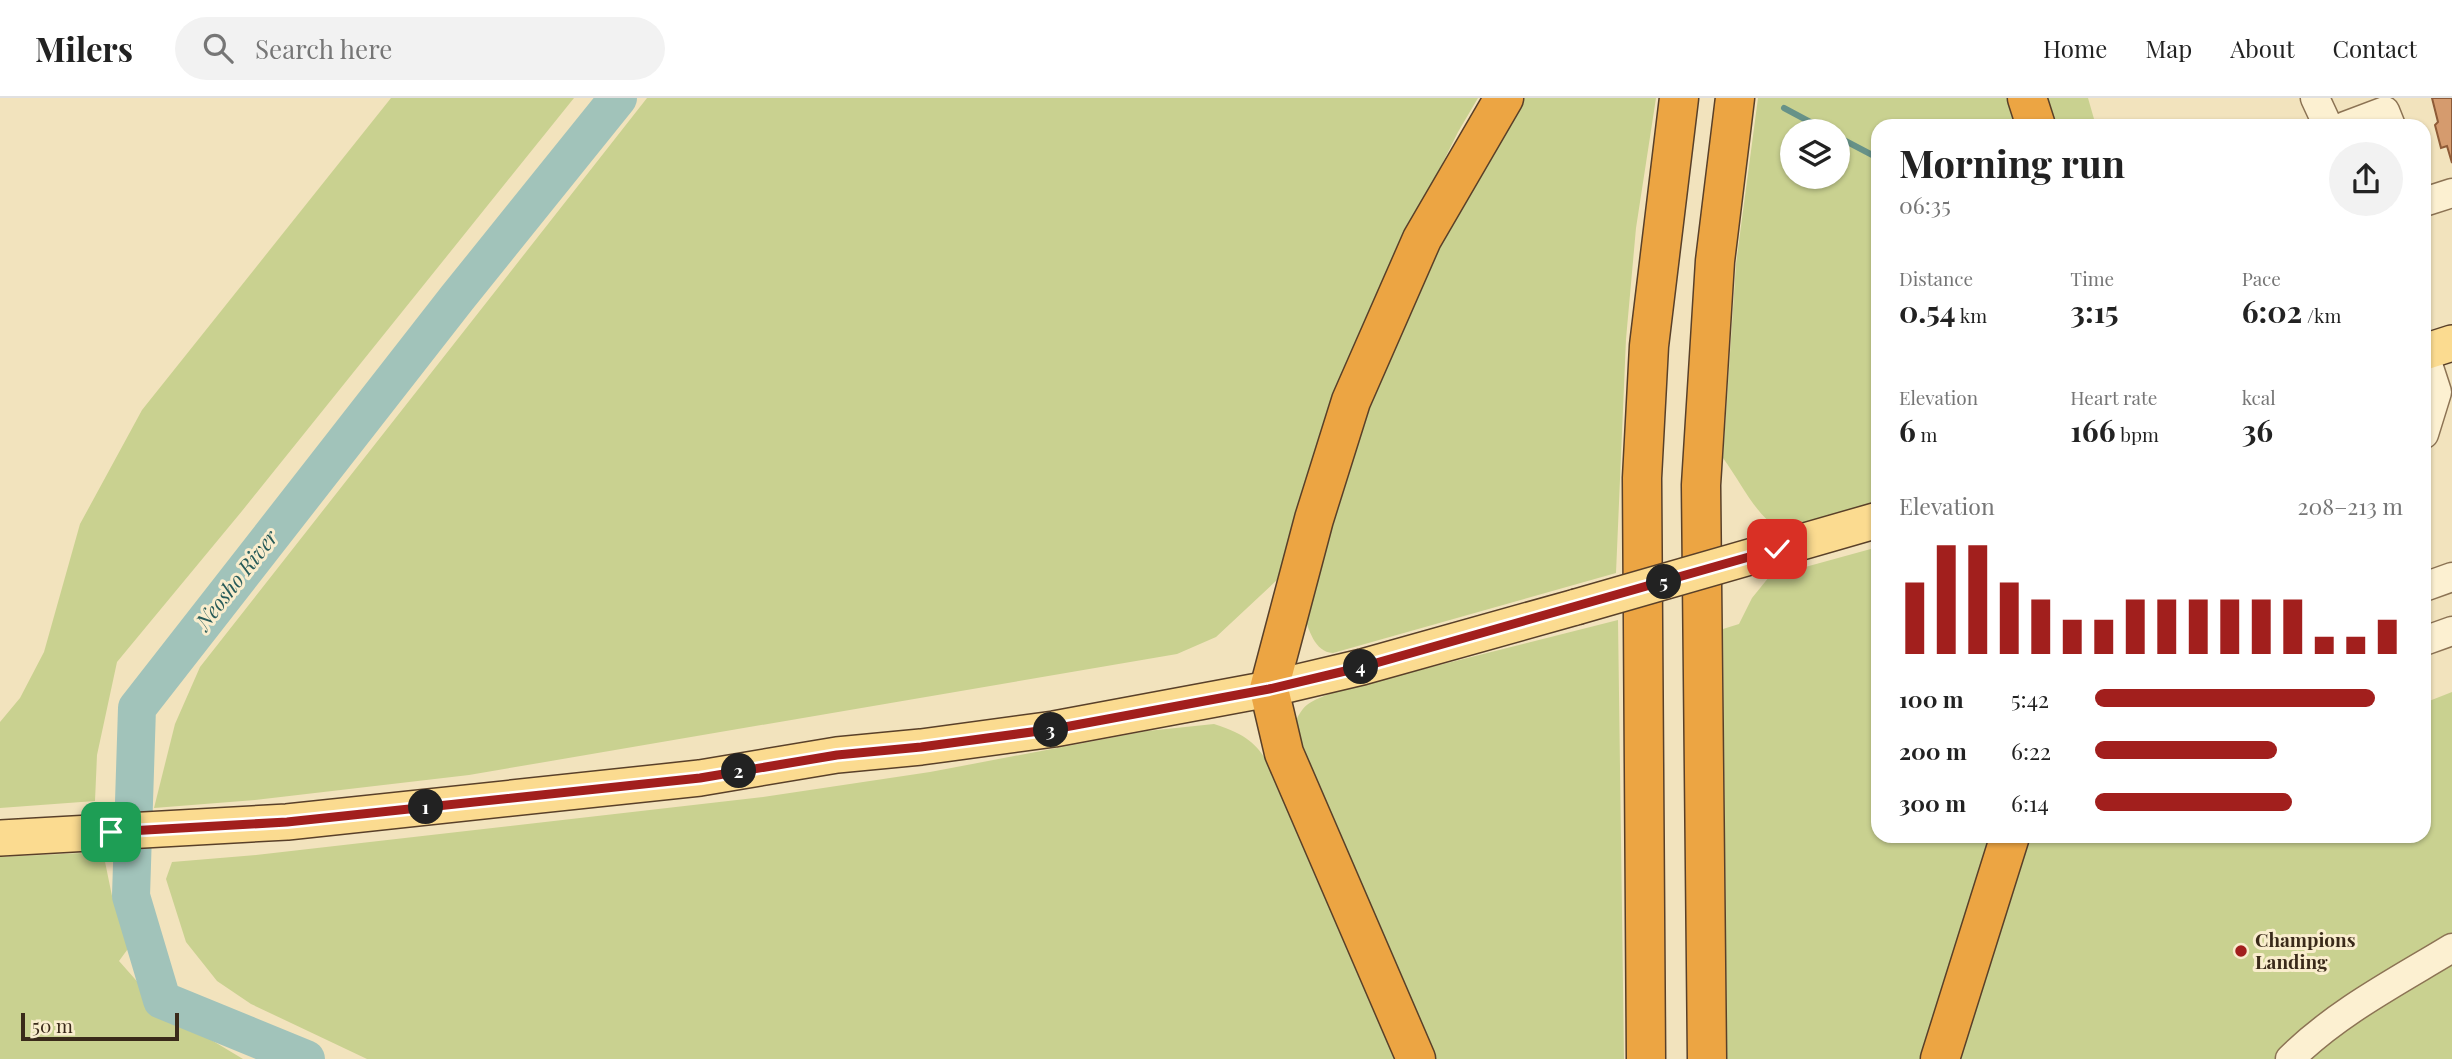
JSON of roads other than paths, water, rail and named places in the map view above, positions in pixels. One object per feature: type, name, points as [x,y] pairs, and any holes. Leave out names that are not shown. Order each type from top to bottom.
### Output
[{"type":"highway","points":[[1416,1059],[1284,753],[1269,689],[1314,519],[1351,401],[1422,239],[1504,98]]},
{"type":"highway","points":[[1646,1059],[1642,478],[1649,346],[1679,98]]},
{"type":"highway","points":[[1707,1059],[1701,485],[1715,261],[1735,98]]},
{"type":"highway","points":[[2027,98],[2034,119]]},
{"type":"highway","points":[[1940,1059],[2008,843]]},
{"type":"main road","points":[[2431,350],[2452,343]]},
{"type":"main road","points":[[12,838],[287,822],[700,778],[837,755],[1054,729],[1269,689],[1362,667],[1871,522]]},
{"type":"street","points":[[2315,98],[2325,119]]},
{"type":"street","points":[[2364,119],[2385,111],[2388,119]]},
{"type":"street","points":[[2431,200],[2452,193]]},
{"type":"street","points":[[2431,374],[2437,392],[2452,419]]},
{"type":"street","points":[[2431,411],[2437,392]]},
{"type":"street","points":[[2431,584],[2452,577]]},
{"type":"street","points":[[2431,638],[2452,631]]},
{"type":"street","points":[[2290,1059],[2314,1035],[2340,1017],[2452,948]]},
{"type":"waterway","name":"Neosho River","points":[[306,1059],[162,1000],[131,896],[137,708],[457,298],[618,98]]},
{"type":"waterway","points":[[1784,108],[1805,119]]},
{"type":"waterway","points":[[1850,143],[1871,154]]},
{"type":"place","name":"Champions Landing","points":[[2241,951]]}]
